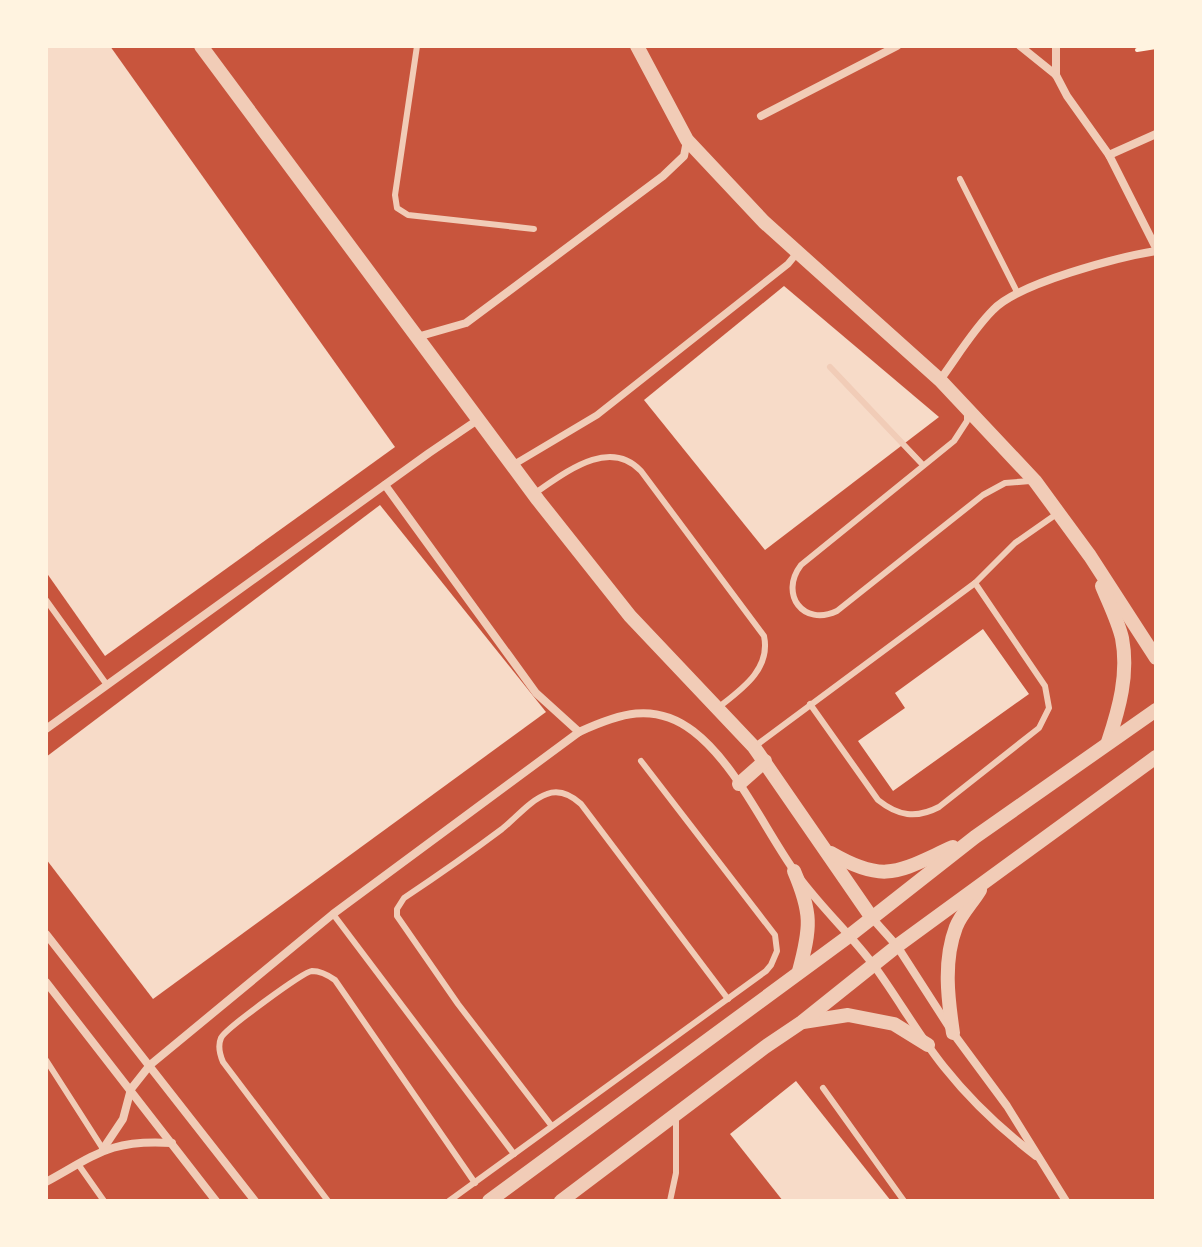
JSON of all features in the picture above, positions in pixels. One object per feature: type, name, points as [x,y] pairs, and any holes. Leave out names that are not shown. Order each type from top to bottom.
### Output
[{"type":"street","points":[[201,46],[534,493],[630,616],[719,707],[765,761],[872,918],[897,946],[953,1033],[1007,1106],[1064,1200]]},
{"type":"street","points":[[637,46],[687,140],[764,222],[940,380],[1035,481],[1060,512],[1156,658]]},
{"type":"street","points":[[761,116],[897,46]]},
{"type":"street","points":[[940,380],[994,309],[1017,292],[1125,256],[1156,249],[1109,155],[1067,96],[1056,75],[1020,46]]},
{"type":"street","points":[[1056,46],[1056,75]]},
{"type":"street","points":[[1109,155],[1156,134]]},
{"type":"street","points":[[417,337],[466,323],[663,176],[684,156],[687,140]]},
{"type":"street","points":[[513,465],[597,415],[788,264],[797,253]]},
{"type":"street","points":[[46,729],[480,419]]},
{"type":"street","points":[[385,485],[536,693],[579,732]]},
{"type":"street","points":[[1090,556],[1122,638],[1124,669],[1120,706],[1108,742]]},
{"type":"street","points":[[489,1201],[849,936],[975,837],[1156,710]]},
{"type":"street","points":[[103,1149],[123,1119],[131,1089],[150,1065],[333,914],[579,732],[613,716],[634,712],[653,714],[692,731],[739,784],[794,871],[873,965],[928,1045],[978,1105],[1036,1156]]},
{"type":"street","points":[[561,1201],[802,1022],[897,946],[1156,757]]},
{"type":"street","points":[[739,784],[765,761]]},
{"type":"street","points":[[825,850],[857,868],[875,873],[914,865],[975,837]]},
{"type":"street","points":[[794,871],[807,902],[809,926],[799,971]]},
{"type":"street","points":[[953,1033],[947,988],[951,948],[957,926],[988,880]]},
{"type":"street","points":[[46,934],[255,1201]]},
{"type":"street","points":[[46,982],[216,1201]]},
{"type":"street","points":[[802,1022],[848,1015],[894,1024],[928,1045]]},
{"type":"street","points":[[46,1182],[103,1149],[123,1143],[172,1143]]},
{"type":"lane","points":[[417,46],[394,200],[397,208],[408,215],[534,229]]},
{"type":"lane","points":[[960,179],[1017,292]]},
{"type":"lane","points":[[830,367],[922,464]]},
{"type":"lane","points":[[968,410],[967,421],[954,441],[801,565],[793,575],[791,587],[795,600],[803,609],[813,616],[826,616],[837,611],[983,495],[1005,483],[1035,481]]},
{"type":"lane","points":[[534,493],[565,473],[600,457],[624,458],[641,471],[764,636],[765,652],[759,669],[748,685],[719,707]]},
{"type":"lane","points":[[754,747],[975,583],[1015,543],[1060,512]]},
{"type":"lane","points":[[810,704],[878,800],[888,808],[914,815],[939,807],[1039,728],[1049,708],[1045,686],[975,583]]},
{"type":"lane","points":[[46,600],[107,685]]},
{"type":"lane","points":[[449,1201],[771,965],[777,951],[775,935],[641,761]]},
{"type":"lane","points":[[551,1125],[458,1004],[397,916],[397,909],[404,898],[537,800],[548,793],[560,792],[581,804],[728,999]]},
{"type":"lane","points":[[333,914],[514,1154]]},
{"type":"lane","points":[[328,1201],[223,1062],[220,1047],[221,1038],[234,1022],[311,971],[335,980],[385,1057],[475,1183]]},
{"type":"lane","points":[[46,1060],[103,1149]]},
{"type":"lane","points":[[823,1088],[904,1201]]},
{"type":"lane","points":[[674,1199],[676,1114]]},
{"type":"lane","points":[[78,1164],[104,1201]]},
{"type":"path","points":[[1137,50],[1156,47]]},
{"type":"building","points":[[46,46],[110,46],[395,447],[105,656],[46,572]]},
{"type":"building","points":[[784,286],[939,417],[765,550],[644,400]]},
{"type":"building","points":[[380,505],[546,712],[153,999],[46,859],[46,757]]},
{"type":"building","points":[[983,629],[1029,694],[893,791],[858,741],[905,708],[895,693]]},
{"type":"building","points":[[796,1081],[891,1201],[783,1201],[730,1134]]}]
